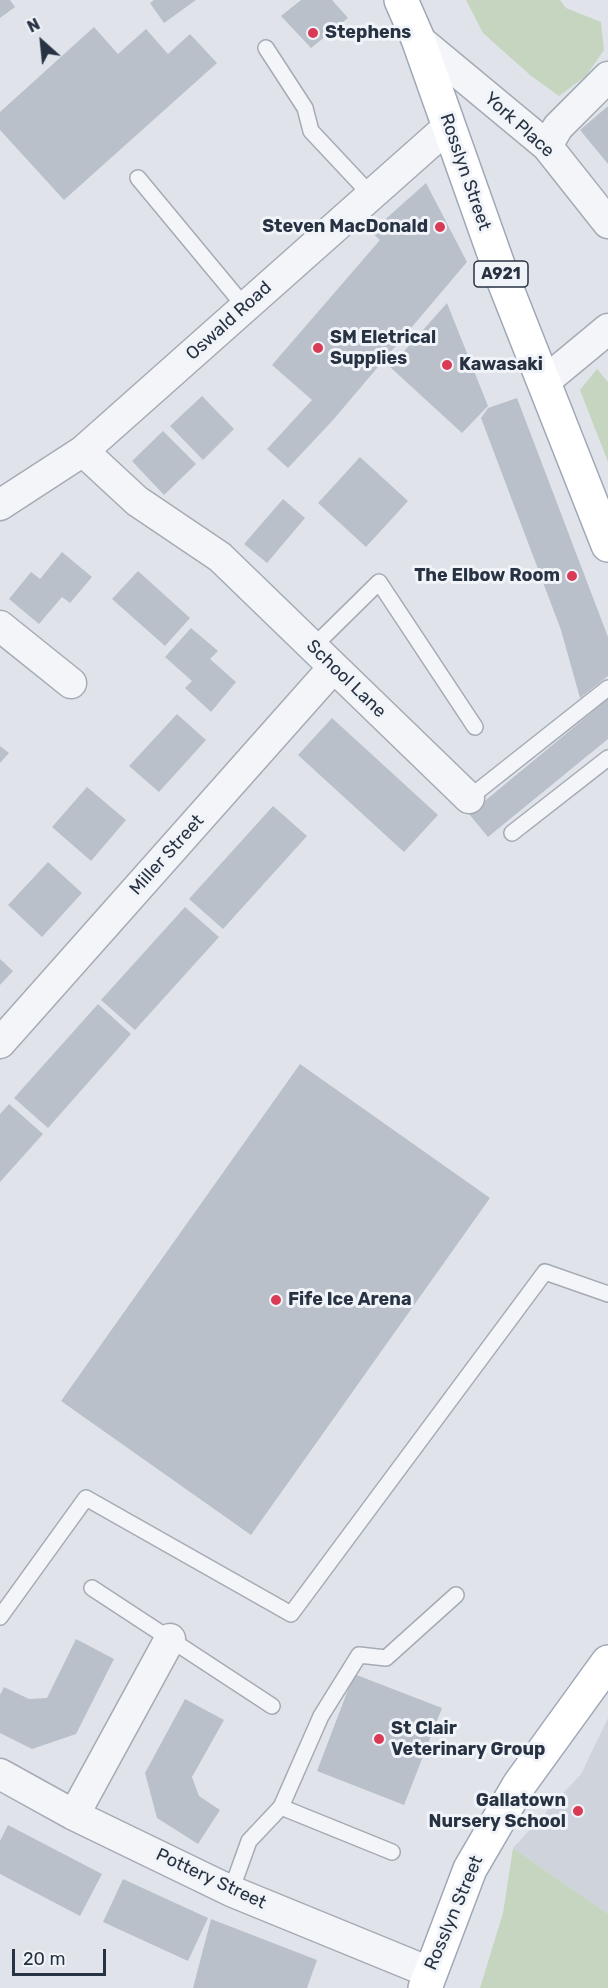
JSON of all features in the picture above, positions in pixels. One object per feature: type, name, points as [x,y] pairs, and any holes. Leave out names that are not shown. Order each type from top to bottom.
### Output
[{"type":"main road","name":"Rosslyn Street","points":[[401,0],[449,126],[503,279],[608,545]]},
{"type":"main road","name":"Rosslyn Street","points":[[427,1980],[470,1869],[519,1785],[608,1662]]},
{"type":"street","name":"York Place","points":[[417,39],[547,146],[608,223]]},
{"type":"street","points":[[547,146],[558,127],[608,77]]},
{"type":"street","name":"Oswald Road","points":[[0,505],[83,451],[449,126]]},
{"type":"street","points":[[544,382],[608,329]]},
{"type":"street","name":"School Lane","points":[[83,451],[137,501],[220,556],[469,798]]},
{"type":"street","points":[[0,626],[71,683]]},
{"type":"street","name":"Miller Street","points":[[0,1043],[323,657]]},
{"type":"street","points":[[74,1815],[170,1639]]},
{"type":"street","name":"Pottery Street","points":[[0,1774],[74,1815],[231,1891],[427,1980]]},
{"type":"lane","points":[[266,48],[305,108],[311,130],[371,195]]},
{"type":"lane","points":[[138,178],[244,307]]},
{"type":"lane","points":[[323,657],[379,582],[475,727]]},
{"type":"lane","name":"School Lane","points":[[469,798],[608,688]]},
{"type":"lane","points":[[512,833],[608,758]]},
{"type":"lane","points":[[0,1617],[86,1498],[291,1614],[545,1272],[608,1294]]},
{"type":"lane","points":[[92,1588],[272,1706]]},
{"type":"lane","points":[[231,1891],[249,1841],[281,1807],[321,1716],[358,1655],[386,1658],[456,1595]]},
{"type":"lane","points":[[281,1807],[392,1852]]},
{"type":"shaded area","name":"Gallatown Nursery School","points":[[608,1718],[608,1914],[513,1848],[581,1774]]},
{"type":"green space","points":[[466,0],[560,0],[566,8],[601,22],[604,50],[586,76],[559,96],[530,75],[483,33]]},
{"type":"green space","points":[[597,369],[608,382],[608,462],[580,390]]},
{"type":"green space","points":[[513,1848],[608,1914],[608,1988],[480,1988],[503,1913]]},
{"type":"building","points":[[0,0],[10,0],[15,7],[0,18]]},
{"type":"building","points":[[154,0],[196,0],[164,23],[150,3]]},
{"type":"building","name":"Stephens","points":[[301,0],[332,0],[348,18],[311,48],[281,16]]},
{"type":"building","points":[[94,27],[118,54],[146,29],[168,54],[190,34],[217,63],[64,200],[0,130],[0,112]]},
{"type":"building","points":[[608,106],[608,164],[580,130]]},
{"type":"building","points":[[426,183],[467,262],[333,420],[288,468],[267,449],[312,400],[272,365],[380,240],[371,232]]},
{"type":"building","points":[[447,303],[488,406],[462,433],[390,367]]},
{"type":"building","points":[[202,396],[234,429],[203,460],[170,426]]},
{"type":"building","points":[[517,398],[608,637],[608,676],[580,698],[561,630],[481,418],[488,408]]},
{"type":"building","points":[[163,431],[196,464],[164,495],[132,461]]},
{"type":"building","points":[[360,457],[408,501],[366,547],[318,503]]},
{"type":"building","points":[[283,499],[305,518],[267,563],[244,544]]},
{"type":"building","points":[[62,552],[92,577],[70,603],[62,597],[39,624],[9,599],[31,572],[40,579]]},
{"type":"building","points":[[138,571],[190,618],[165,646],[112,599]]},
{"type":"building","points":[[191,628],[218,651],[210,659],[236,682],[211,712],[185,688],[192,681],[165,657]]},
{"type":"building","points":[[608,699],[608,739],[488,837],[469,814]]},
{"type":"building","points":[[177,714],[206,740],[159,792],[129,766]]},
{"type":"building","points":[[332,718],[438,815],[404,852],[298,755]]},
{"type":"building","points":[[0,746],[9,753],[0,763]]},
{"type":"building","points":[[87,787],[126,820],[91,861],[52,827]]},
{"type":"building","points":[[273,806],[307,836],[223,929],[189,899]]},
{"type":"building","points":[[48,862],[82,893],[42,937],[8,905]]},
{"type":"building","points":[[185,907],[219,937],[135,1030],[101,1000]]},
{"type":"building","points":[[0,959],[13,971],[0,985]]},
{"type":"building","points":[[98,1004],[131,1034],[48,1128],[14,1098]]},
{"type":"building","name":"Fife Ice Arena","points":[[300,1064],[490,1198],[251,1535],[61,1401]]},
{"type":"building","points":[[9,1104],[43,1134],[0,1182],[0,1114]]},
{"type":"building","points":[[76,1639],[114,1659],[76,1734],[32,1749],[0,1733],[0,1695],[4,1687],[29,1699],[47,1698]]},
{"type":"building","name":"St Clair Veterinary Group","points":[[354,1674],[442,1708],[404,1805],[317,1771]]},
{"type":"building","points":[[185,1699],[224,1720],[192,1777],[199,1796],[220,1810],[198,1844],[157,1818],[145,1773]]},
{"type":"building","points":[[8,1825],[102,1874],[80,1916],[0,1874],[0,1841]]},
{"type":"building","points":[[123,1879],[208,1918],[188,1961],[103,1922]]},
{"type":"building","points":[[211,1919],[317,1960],[307,1988],[193,1988]]},
{"type":"place","name":"Stephens","points":[[313,33]]},
{"type":"place","name":"Steven MacDonald","points":[[440,227]]},
{"type":"place","name":"SM Eletrical Supplies","points":[[318,348]]},
{"type":"place","name":"Kawasaki","points":[[447,365]]},
{"type":"place","name":"The Elbow Room","points":[[572,576]]},
{"type":"place","name":"Fife Ice Arena","points":[[276,1300]]},
{"type":"place","name":"St Clair Veterinary Group","points":[[379,1739]]},
{"type":"place","name":"Gallatown Nursery School","points":[[578,1811]]}]
